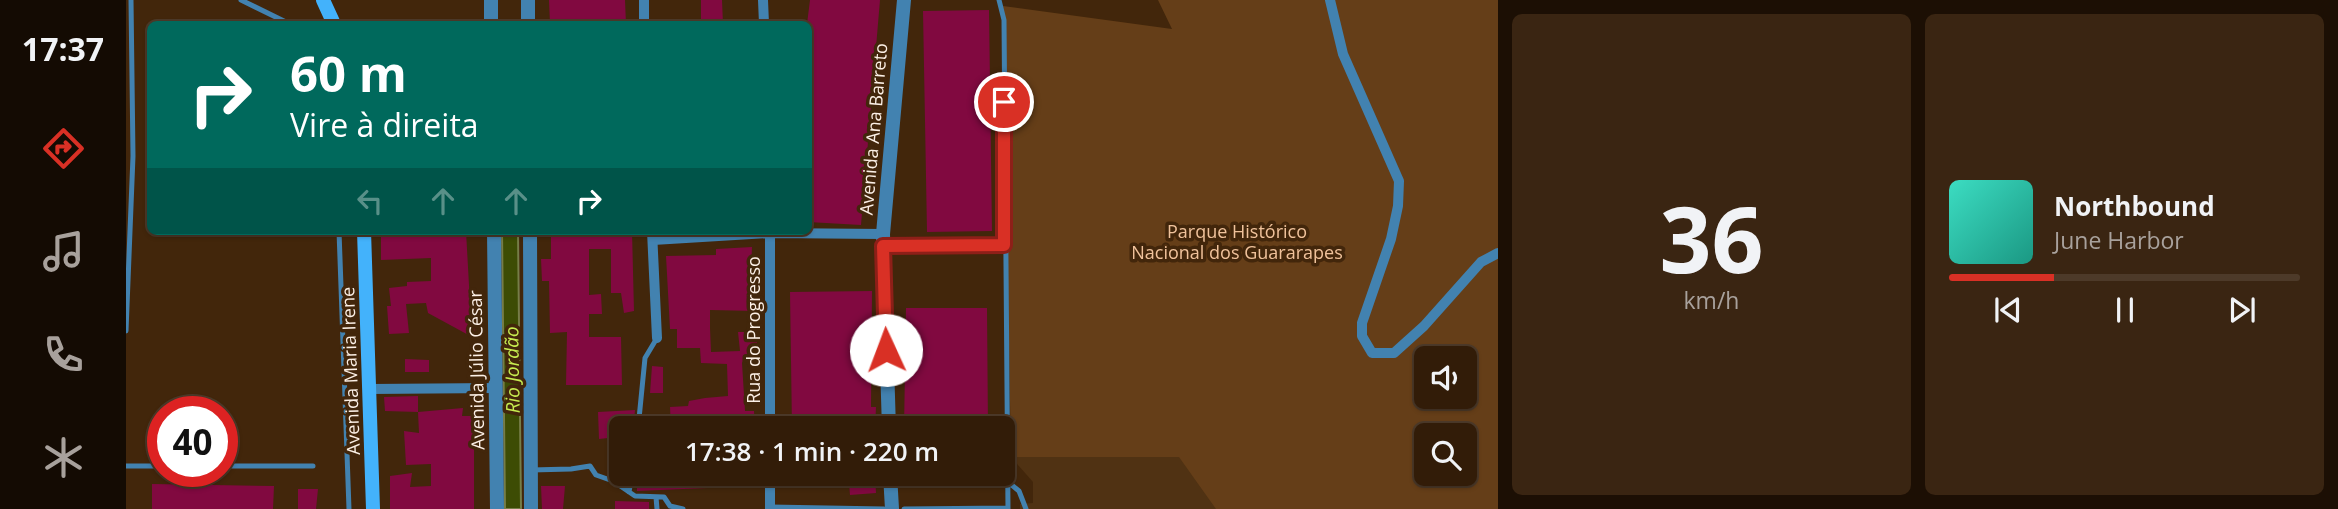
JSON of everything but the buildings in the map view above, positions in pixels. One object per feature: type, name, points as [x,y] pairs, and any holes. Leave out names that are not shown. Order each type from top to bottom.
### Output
[{"type":"main road","points":[[323,0],[333,21]]},
{"type":"main road","name":"Avenida Maria Irene","points":[[365,235],[373,509]]},
{"type":"street","points":[[491,0],[491,21]]},
{"type":"street","points":[[528,0],[528,21]]},
{"type":"street","points":[[644,0],[645,21]]},
{"type":"street","points":[[763,0],[764,21]]},
{"type":"street","name":"Avenida Ana Barreto","points":[[889,416],[883,240],[904,0]]},
{"type":"street","points":[[1330,0],[1343,54],[1399,181],[1391,239],[1362,323],[1366,345],[1372,353],[1394,353],[1424,326],[1482,262],[1498,253]]},
{"type":"street","name":"Avenida Júlio César","points":[[494,235],[497,509]]},
{"type":"street","points":[[530,235],[531,509]]},
{"type":"street","points":[[652,235],[657,338]]},
{"type":"street","name":"Rua do Progresso","points":[[770,235],[770,416]]},
{"type":"street","points":[[812,235],[883,240]]},
{"type":"street","points":[[370,389],[496,388]]},
{"type":"street","points":[[770,486],[770,508]]},
{"type":"street","points":[[891,486],[892,509]]},
{"type":"lane","points":[[126,331],[133,156],[131,0]]},
{"type":"lane","points":[[241,0],[284,21]]},
{"type":"lane","points":[[999,0],[1004,20],[1006,416]]},
{"type":"lane","points":[[340,235],[349,509]]},
{"type":"lane","points":[[883,240],[1004,245]]},
{"type":"lane","points":[[639,416],[645,358],[657,338]]},
{"type":"lane","points":[[126,466],[147,466]]},
{"type":"lane","points":[[238,466],[313,466]]},
{"type":"lane","points":[[531,470],[590,466],[596,475],[613,481],[635,496],[664,497],[670,506],[683,509]]},
{"type":"lane","points":[[629,492],[630,486]]},
{"type":"lane","points":[[904,509],[1008,509],[1007,486]]},
{"type":"lane","points":[[1013,486],[1019,491],[1026,509]]},
{"type":"lane","points":[[656,497],[657,509]]},
{"type":"lane","points":[[770,508],[884,509]]},
{"type":"shaded area","points":[[1187,449],[1221,509],[1020,509],[1020,504],[1033,503],[1033,482],[1015,462],[1015,457]]},
{"type":"green space","name":"Parque Histórico Nacional dos Guararapes","points":[[1158,0],[1498,0],[1498,509],[1216,509],[1179,457],[1015,457],[1015,416],[1010,416],[1003,6],[1172,29]]},
{"type":"water","name":"Rio Jordão","points":[[502,235],[518,235],[521,509],[505,509]]},
{"type":"route","points":[[886,350],[883,246],[1004,245],[1004,102]]}]
